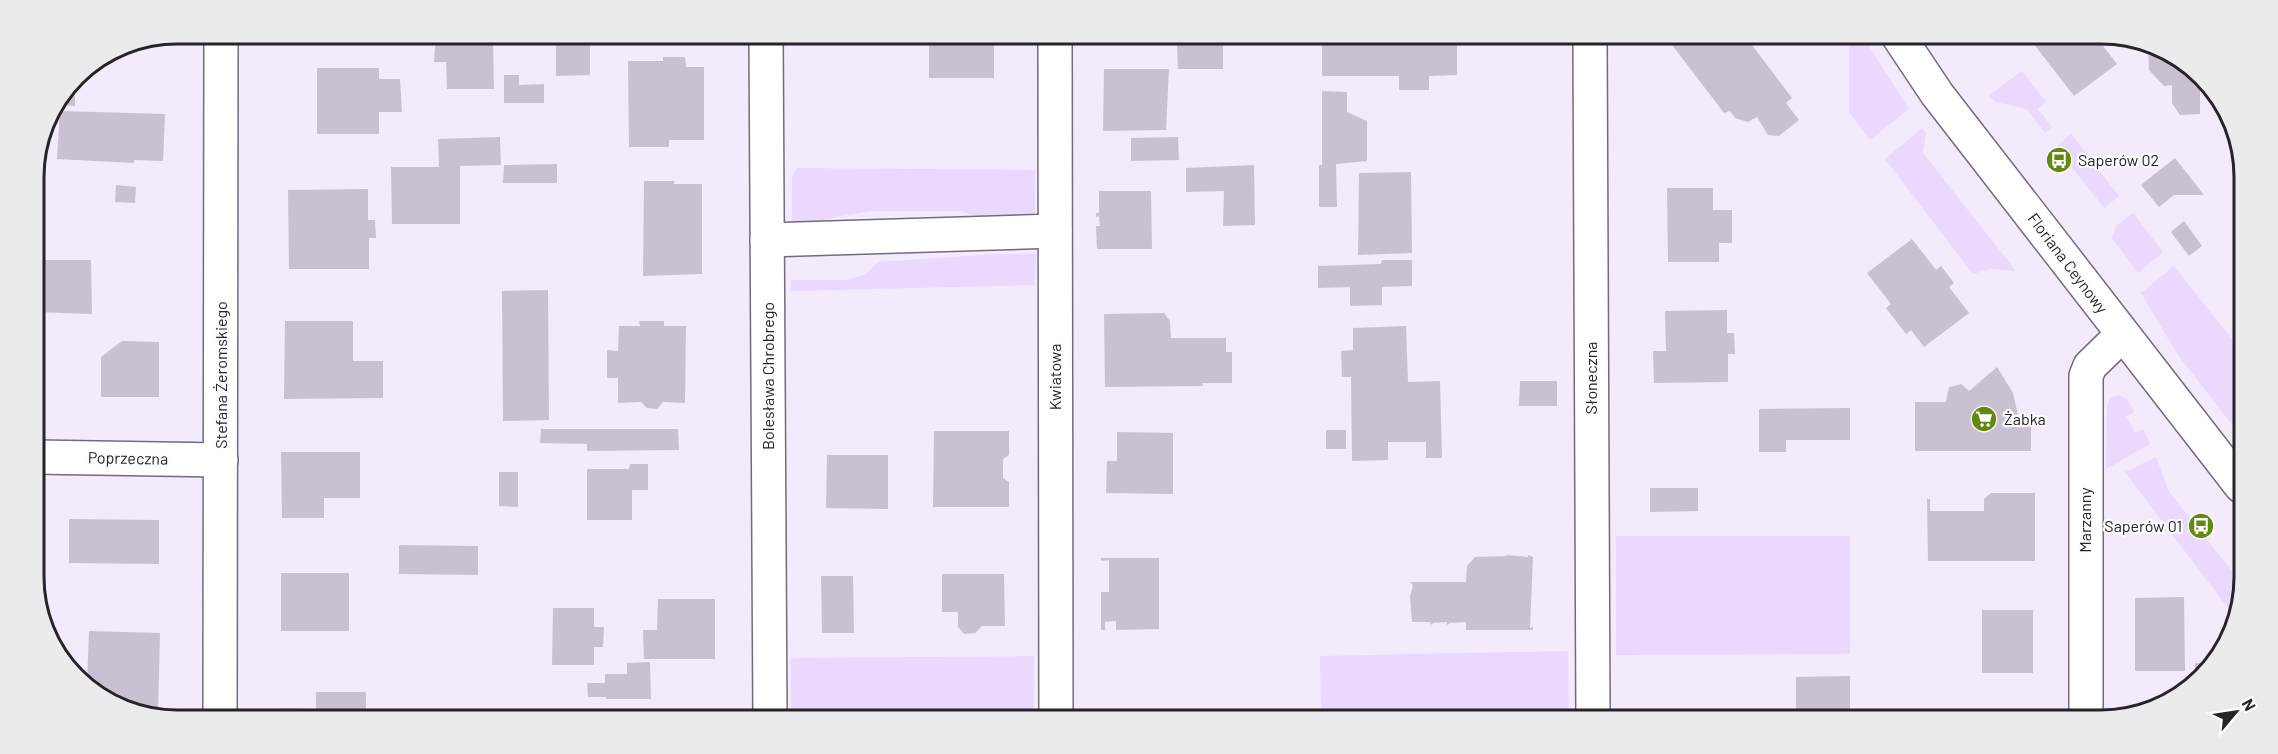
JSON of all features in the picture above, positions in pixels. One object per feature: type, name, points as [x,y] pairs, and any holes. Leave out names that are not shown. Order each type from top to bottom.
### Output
[{"type":"street","name":"Stefana Żeromskiego","points":[[220,710],[221,44]]},
{"type":"street","name":"Bolesława Chrobrego","points":[[766,44],[770,710]]},
{"type":"street","name":"Kwiatowa","points":[[1055,44],[1056,710]]},
{"type":"street","name":"Słoneczna","points":[[1590,44],[1593,710]]},
{"type":"street","name":"Floriana Ceynowy","points":[[1904,44],[1937,94],[2234,477]]},
{"type":"street","points":[[767,240],[1055,231]]},
{"type":"street","name":"Marzanny","points":[[2086,710],[2086,376],[2090,366],[2122,335]]},
{"type":"street","name":"Poprzeczna","points":[[44,457],[221,460]]},
{"type":"shaded area","points":[[1069,44],[1120,44],[1069,45]]},
{"type":"shaded area","points":[[1849,44],[1867,44],[1909,109],[1870,140],[1849,112]]},
{"type":"shaded area","points":[[2022,71],[2046,102],[2038,109],[2052,127],[2045,133],[2027,109],[1996,102],[1988,96]]},
{"type":"shaded area","points":[[1922,128],[1926,133],[1923,153],[2016,271],[1990,269],[1973,274],[1885,159]]},
{"type":"shaded area","points":[[2071,134],[2119,196],[2104,208],[2056,147]]},
{"type":"shaded area","points":[[797,168],[1035,170],[1035,219],[993,222],[960,211],[872,211],[836,217],[806,226],[792,224],[792,177]]},
{"type":"shaded area","points":[[2133,213],[2163,252],[2138,273],[2112,238],[2116,226]]},
{"type":"shaded area","points":[[996,254],[1036,254],[1035,285],[791,291],[791,280],[846,280],[866,274],[878,262]]},
{"type":"shaded area","points":[[2174,266],[2234,342],[2234,427],[2178,355],[2141,293]]},
{"type":"shaded area","points":[[2118,395],[2127,399],[2134,412],[2126,416],[2135,433],[2143,429],[2150,444],[2106,469],[2107,406],[2111,397]]},
{"type":"shaded area","points":[[2156,457],[2169,492],[2234,573],[2230,611],[2125,472]]},
{"type":"shaded area","points":[[1616,536],[1850,536],[1850,654],[1616,655]]},
{"type":"shaded area","points":[[1568,651],[1569,710],[1321,710],[1320,656]]},
{"type":"shaded area","points":[[1034,656],[1034,710],[791,710],[791,658]]},
{"type":"building","points":[[435,44],[493,44],[494,89],[447,89],[446,62],[434,62]]},
{"type":"building","points":[[556,44],[590,44],[590,75],[556,76]]},
{"type":"building","points":[[929,44],[994,44],[994,78],[929,78]]},
{"type":"building","points":[[1177,44],[1223,44],[1223,69],[1178,69]]},
{"type":"building","points":[[1671,44],[1751,44],[1792,98],[1786,103],[1799,120],[1779,136],[1768,135],[1757,117],[1748,122],[1735,118],[1730,111],[1724,113]]},
{"type":"building","points":[[2034,44],[2102,44],[2117,64],[2074,96]]},
{"type":"building","points":[[1322,45],[1457,45],[1457,75],[1429,76],[1429,90],[1399,90],[1399,76],[1322,76]]},
{"type":"building","points":[[2148,53],[2168,61],[2182,71],[2200,88],[2200,114],[2180,115],[2172,103],[2172,85],[2164,86],[2149,70]]},
{"type":"building","points":[[663,57],[685,57],[686,67],[704,67],[704,140],[669,140],[669,147],[629,147],[628,61],[663,61]]},
{"type":"building","points":[[317,68],[379,68],[379,79],[400,79],[402,112],[379,112],[379,134],[317,134]]},
{"type":"building","points":[[1104,69],[1169,69],[1166,130],[1103,131]]},
{"type":"building","points":[[504,75],[519,75],[519,85],[544,84],[544,103],[504,103]]},
{"type":"building","points":[[1322,91],[1347,92],[1347,112],[1367,121],[1367,161],[1336,164],[1337,207],[1319,207],[1319,165],[1322,165]]},
{"type":"building","points":[[75,92],[75,106],[64,106]]},
{"type":"building","points":[[61,111],[165,114],[163,161],[134,160],[134,163],[57,159]]},
{"type":"building","points":[[500,137],[501,165],[460,166],[460,224],[392,224],[391,167],[439,167],[438,139]]},
{"type":"building","points":[[1178,137],[1179,160],[1131,161],[1131,138]]},
{"type":"building","points":[[2175,158],[2204,195],[2174,195],[2159,207],[2141,185]]},
{"type":"building","points":[[557,164],[557,183],[503,183],[504,165]]},
{"type":"building","points":[[1254,165],[1255,225],[1223,226],[1224,191],[1186,192],[1186,168]]},
{"type":"building","points":[[1411,172],[1412,253],[1358,255],[1359,173]]},
{"type":"building","points":[[644,181],[702,184],[702,274],[643,276]]},
{"type":"building","points":[[116,185],[136,187],[135,203],[115,202]]},
{"type":"building","points":[[1667,188],[1713,188],[1713,210],[1732,210],[1732,243],[1719,243],[1719,262],[1668,262]]},
{"type":"building","points":[[368,189],[368,220],[375,220],[376,238],[369,238],[369,269],[289,269],[288,190]]},
{"type":"building","points":[[1099,191],[1151,191],[1152,249],[1097,249],[1096,226],[1100,226],[1099,216],[1096,217],[1096,213],[1099,213]]},
{"type":"building","points":[[2184,221],[2202,246],[2189,256],[2171,232]]},
{"type":"building","points":[[1912,239],[1936,270],[1941,266],[1954,283],[1949,287],[1969,313],[1924,347],[1911,330],[1906,334],[1886,308],[1891,304],[1867,273]]},
{"type":"building","points":[[44,260],[91,260],[92,314],[44,312]]},
{"type":"building","points":[[1382,260],[1412,260],[1412,286],[1382,287],[1382,305],[1350,306],[1350,287],[1318,288],[1318,266],[1381,264]]},
{"type":"building","points":[[548,290],[549,420],[503,421],[502,291]]},
{"type":"building","points":[[1727,310],[1727,333],[1734,333],[1735,354],[1728,354],[1728,382],[1654,383],[1653,351],[1666,351],[1665,311]]},
{"type":"building","points":[[1164,313],[1170,321],[1171,338],[1226,338],[1226,352],[1232,352],[1232,383],[1202,383],[1203,386],[1105,387],[1104,314]]},
{"type":"building","points":[[285,321],[353,321],[353,361],[383,361],[383,398],[284,399]]},
{"type":"building","points":[[639,321],[664,321],[664,326],[686,326],[685,403],[663,402],[657,409],[647,408],[641,402],[618,403],[618,378],[607,378],[607,350],[618,351],[619,326],[640,326]]},
{"type":"building","points":[[1406,326],[1408,382],[1440,381],[1442,458],[1426,458],[1426,442],[1388,442],[1388,460],[1352,461],[1351,377],[1342,377],[1341,351],[1353,350],[1353,328]]},
{"type":"building","points":[[122,341],[159,342],[159,397],[101,397],[101,357]]},
{"type":"building","points":[[1997,367],[2013,393],[2019,419],[2031,419],[2031,451],[1915,451],[1915,402],[1946,402],[1949,387],[1961,384],[1969,391]]},
{"type":"building","points":[[1520,381],[1557,381],[1557,406],[1519,406]]},
{"type":"building","points":[[1850,408],[1850,440],[1786,440],[1786,452],[1759,452],[1759,409]]},
{"type":"building","points":[[541,429],[678,429],[679,450],[587,451],[587,444],[540,443]]},
{"type":"building","points":[[1326,430],[1346,430],[1346,449],[1326,449]]},
{"type":"building","points":[[934,431],[1009,431],[1009,455],[1003,459],[1003,478],[1009,482],[1009,507],[933,507]]},
{"type":"building","points":[[1117,432],[1173,433],[1173,494],[1106,493],[1107,461],[1117,461]]},
{"type":"building","points":[[281,452],[360,452],[360,498],[324,498],[324,518],[282,518]]},
{"type":"building","points":[[827,455],[888,455],[888,509],[826,508]]},
{"type":"building","points":[[630,464],[648,464],[648,490],[632,490],[632,520],[587,520],[587,469],[629,469]]},
{"type":"building","points":[[499,472],[518,472],[518,507],[499,506]]},
{"type":"building","points":[[1650,488],[1698,488],[1698,511],[1650,512]]},
{"type":"building","points":[[1991,493],[2035,493],[2035,561],[1928,561],[1927,499],[1930,499],[1930,511],[1984,511],[1984,499]]},
{"type":"building","points":[[69,519],[159,520],[159,564],[69,563]]},
{"type":"building","points":[[399,545],[478,546],[478,575],[399,574]]},
{"type":"building","points":[[1506,555],[1533,557],[1530,628],[1533,627],[1533,630],[1466,630],[1466,622],[1447,625],[1447,622],[1433,623],[1432,625],[1429,622],[1412,622],[1410,597],[1413,585],[1410,582],[1466,582],[1467,566],[1475,557]]},
{"type":"building","points":[[1101,558],[1159,558],[1159,629],[1116,630],[1116,621],[1105,622],[1105,630],[1101,630],[1101,592],[1109,592],[1109,560],[1101,561]]},
{"type":"building","points":[[281,573],[349,573],[349,631],[281,631]]},
{"type":"building","points":[[942,574],[1004,574],[1005,626],[982,626],[975,633],[964,634],[958,627],[958,612],[942,612]]},
{"type":"building","points":[[821,576],[853,576],[854,633],[822,633]]},
{"type":"building","points":[[2184,597],[2185,671],[2135,671],[2135,598]]},
{"type":"building","points":[[658,599],[715,599],[715,659],[644,659],[643,630],[657,630]]},
{"type":"building","points":[[553,608],[594,608],[594,627],[604,627],[603,647],[594,647],[594,665],[552,665]]},
{"type":"building","points":[[1982,610],[2033,610],[2033,673],[1982,673]]},
{"type":"building","points":[[89,631],[160,633],[158,709],[142,706],[110,693],[87,675]]},
{"type":"building","points":[[650,662],[651,699],[588,697],[587,683],[605,683],[605,674],[627,674],[627,663]]},
{"type":"building","points":[[2195,663],[2203,663],[2201,665],[2195,671]]},
{"type":"building","points":[[1850,676],[1850,710],[1796,710],[1796,677]]},
{"type":"building","points":[[316,692],[366,692],[366,710],[281,710],[281,708],[316,709]]},
{"type":"place","name":"Saperów 02","points":[[2059,160]]},
{"type":"place","name":"Żabka","points":[[1984,419]]},
{"type":"place","name":"Saperów 01","points":[[2201,526]]}]
